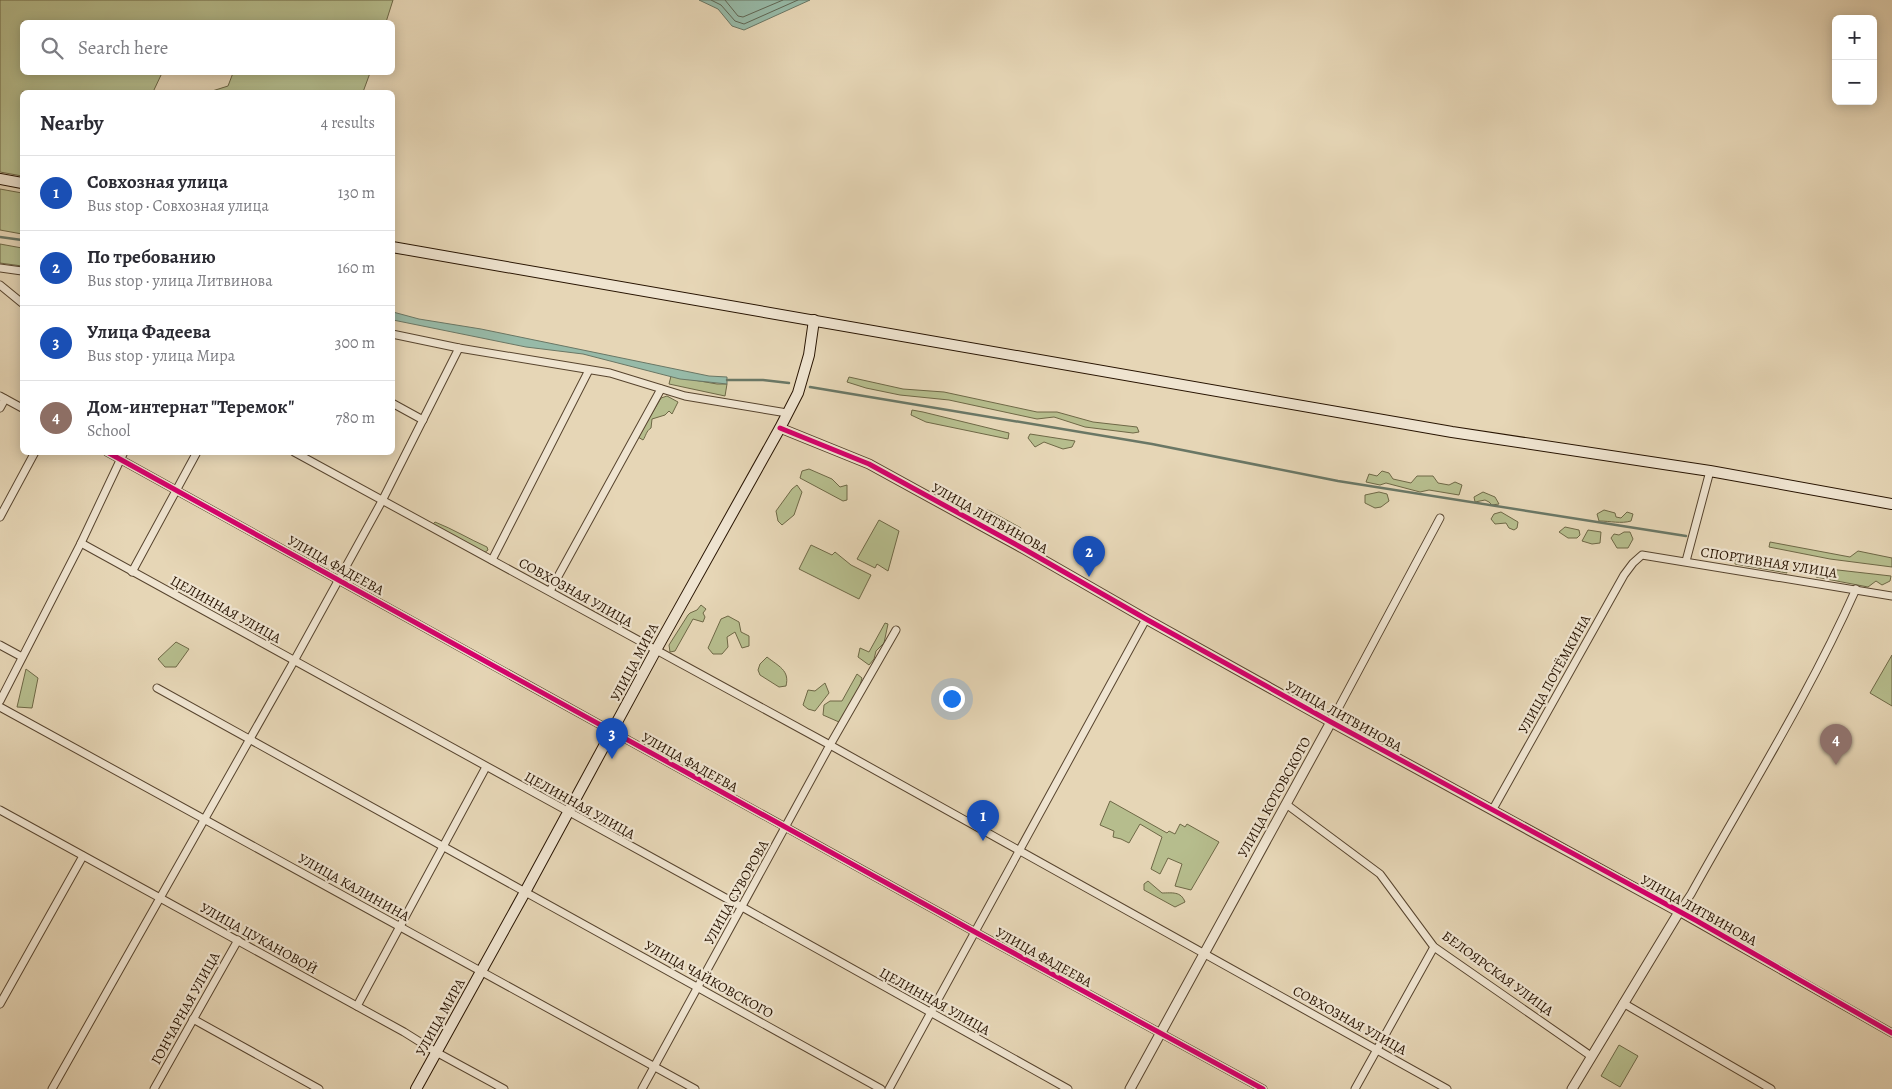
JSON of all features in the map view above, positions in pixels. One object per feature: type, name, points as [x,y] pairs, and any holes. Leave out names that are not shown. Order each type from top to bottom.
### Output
[{"type":"main road","points":[[0,179],[20,183]]},
{"type":"main road","points":[[395,249],[1452,432],[1710,471],[1892,504]]},
{"type":"main road","name":"УЛИЦА МИРА","points":[[416,1089],[482,972],[656,650],[780,428],[798,393],[809,355],[814,320]]},
{"type":"street","points":[[0,268],[20,271]]},
{"type":"street","points":[[0,285],[20,301]]},
{"type":"street","points":[[395,335],[459,348],[610,373],[685,396],[787,413]]},
{"type":"street","points":[[52,1089],[205,820],[382,501],[459,348]]},
{"type":"street","points":[[492,560],[589,370]]},
{"type":"street","points":[[550,591],[661,389]]},
{"type":"street","points":[[0,408],[3,398],[20,407]]},
{"type":"street","points":[[395,405],[423,420]]},
{"type":"street","name":"УЛИЦА ЛИТВИНОВА","points":[[780,428],[869,464],[1331,722],[1679,912],[1892,1033]]},
{"type":"street","points":[[0,518],[33,455]]},
{"type":"street","points":[[132,572],[195,455]]},
{"type":"street","name":"СОВХОЗНАЯ УЛИЦА","points":[[299,455],[830,745],[1448,1089]]},
{"type":"street","points":[[0,701],[122,456]]},
{"type":"street","name":"УЛИЦА ФАДЕЕВА","points":[[122,456],[176,490],[338,580],[1263,1089]]},
{"type":"street","points":[[1686,561],[1710,471]]},
{"type":"street","name":"УЛИЦА КОТОВСКОГО","points":[[1130,1089],[1331,722],[1440,518]]},
{"type":"street","name":"ЦЕЛИННАЯ УЛИЦА","points":[[80,543],[742,907],[1068,1089]]},
{"type":"street","name":"СПОРТИВНАЯ УЛИЦА","points":[[1642,555],[1892,596]]},
{"type":"street","name":"УЛИЦА ПОТЁМКИНА","points":[[1493,809],[1624,575],[1642,555]]},
{"type":"street","points":[[1572,1089],[1691,894],[1772,753],[1856,590]]},
{"type":"street","points":[[889,1089],[1146,619]]},
{"type":"street","name":"УЛИЦА СУВОРОВА","points":[[642,1089],[830,745],[896,630]]},
{"type":"street","points":[[0,646],[22,657]]},
{"type":"street","name":"УЛИЦА ЧАЙКОВСКОГО","points":[[156,688],[881,1089]]},
{"type":"street","name":"УЛИЦА КАЛИНИНА","points":[[0,708],[695,1089]]},
{"type":"street","points":[[358,1006],[486,767]]},
{"type":"street","name":"БЕЛОЯРСКАЯ УЛИЦА","points":[[1286,804],[1380,874],[1434,947],[1591,1056]]},
{"type":"street","name":"УЛИЦА ЦУКАНОВОЙ","points":[[0,810],[358,1006],[504,1089]]},
{"type":"street","points":[[0,1004],[83,856]]},
{"type":"street","name":"ГОНЧАРНАЯ УЛИЦА","points":[[154,1089],[238,940]]},
{"type":"street","points":[[1354,1089],[1434,947]]},
{"type":"street","points":[[1623,1003],[1770,1089]]},
{"type":"street","points":[[193,1019],[319,1089]]},
{"type":"shaded area","points":[[0,0],[393,0],[387,20],[20,20],[20,75],[161,75],[154,90],[20,90],[20,176],[0,172]]},
{"type":"shaded area","points":[[232,75],[369,75],[364,90],[215,90],[228,86]]},
{"type":"shaded area","points":[[0,189],[20,193],[20,234],[0,230]]},
{"type":"shaded area","points":[[0,244],[20,248],[20,266],[0,263]]},
{"type":"shaded area","points":[[671,376],[727,384],[725,396],[669,384]]},
{"type":"shaded area","points":[[849,377],[903,389],[944,392],[1037,412],[1057,412],[1093,422],[1137,427],[1139,432],[1133,433],[1085,427],[1054,417],[1037,419],[949,400],[900,395],[847,382]]},
{"type":"shaded area","points":[[667,396],[678,402],[672,414],[669,411],[665,415],[652,419],[651,428],[643,440],[638,437],[661,398]]},
{"type":"shaded area","points":[[912,410],[1009,433],[1008,439],[926,422],[911,415]]},
{"type":"shaded area","points":[[1030,434],[1075,441],[1072,447],[1063,449],[1044,442],[1035,447],[1028,438]]},
{"type":"shaded area","points":[[809,469],[832,479],[840,487],[847,485],[847,500],[843,501],[800,478],[802,471]]},
{"type":"shaded area","points":[[1382,471],[1389,473],[1393,479],[1411,483],[1417,476],[1433,476],[1438,483],[1449,485],[1455,482],[1462,485],[1459,495],[1429,490],[1420,492],[1386,483],[1380,485],[1366,482],[1369,474],[1377,476]]},
{"type":"shaded area","points":[[797,485],[802,492],[794,515],[782,525],[778,521],[776,511]]},
{"type":"shaded area","points":[[1379,492],[1387,494],[1389,501],[1381,507],[1375,508],[1365,503],[1365,495]]},
{"type":"shaded area","points":[[1483,492],[1495,497],[1499,504],[1492,505],[1485,500],[1475,502],[1474,497]]},
{"type":"shaded area","points":[[985,509],[1021,528],[1021,535],[1018,538],[1014,538],[976,518],[976,512]]},
{"type":"shaded area","points":[[1604,510],[1615,513],[1616,517],[1621,518],[1627,512],[1633,514],[1631,521],[1627,522],[1599,521],[1597,514]]},
{"type":"shaded area","points":[[1501,512],[1518,522],[1517,528],[1514,530],[1509,528],[1506,523],[1495,524],[1491,519],[1494,514]]},
{"type":"shaded area","points":[[879,520],[899,531],[888,571],[877,564],[875,568],[857,559]]},
{"type":"shaded area","points":[[435,522],[487,547],[488,550],[484,553],[432,525]]},
{"type":"shaded area","points":[[1565,527],[1579,530],[1580,535],[1577,538],[1568,538],[1559,532]]},
{"type":"shaded area","points":[[1588,530],[1601,532],[1600,543],[1592,544],[1582,541]]},
{"type":"shaded area","points":[[1624,532],[1630,532],[1633,539],[1628,548],[1617,548],[1611,538],[1614,534],[1619,535]]},
{"type":"shaded area","points":[[1770,542],[1850,557],[1858,551],[1892,558],[1892,567],[1830,559],[1769,547]]},
{"type":"shaded area","points":[[811,545],[832,555],[835,552],[851,565],[871,575],[859,599],[799,569]]},
{"type":"shaded area","points":[[1747,554],[1785,561],[1787,573],[1735,564],[1736,556]]},
{"type":"shaded area","points":[[1829,569],[1891,576],[1890,581],[1882,585],[1876,581],[1868,587],[1816,577],[1819,571]]},
{"type":"shaded area","points":[[701,605],[706,609],[703,613],[705,617],[703,622],[693,619],[675,651],[670,652],[669,645],[688,615],[697,610]]},
{"type":"shaded area","points":[[728,616],[739,622],[741,632],[749,636],[749,646],[742,648],[735,632],[727,637],[728,647],[722,654],[713,654],[708,648],[721,619]]},
{"type":"shaded area","points":[[885,623],[888,624],[884,643],[876,651],[874,659],[869,665],[858,657],[860,648],[869,652]]},
{"type":"shaded area","points":[[176,642],[189,649],[176,667],[165,667],[158,659]]},
{"type":"shaded area","points":[[1892,655],[1892,706],[1870,693]]},
{"type":"shaded area","points":[[767,657],[785,672],[786,686],[779,687],[760,675],[758,670],[760,664]]},
{"type":"shaded area","points":[[26,669],[38,678],[32,708],[17,707]]},
{"type":"shaded area","points":[[857,674],[862,678],[860,685],[854,702],[844,717],[839,722],[823,715],[824,705],[830,701],[842,701]]},
{"type":"shaded area","points":[[825,683],[829,693],[815,711],[803,705],[808,690],[815,691]]},
{"type":"shaded area","points":[[1110,801],[1167,833],[1169,831],[1175,834],[1180,824],[1185,827],[1187,824],[1219,842],[1191,890],[1175,886],[1182,864],[1168,858],[1160,874],[1151,869],[1162,837],[1140,824],[1129,843],[1113,837],[1114,831],[1100,825]]},
{"type":"shaded area","points":[[1148,881],[1162,893],[1179,894],[1185,902],[1175,907],[1144,890],[1144,884]]},
{"type":"shaded area","points":[[1619,1045],[1638,1056],[1620,1087],[1601,1076]]},
{"type":"water","points":[[699,0],[810,0],[744,30],[732,26],[718,9]]},
{"type":"water","points":[[395,313],[419,319],[481,329],[709,376],[727,377],[727,384],[680,379],[583,354],[526,347],[395,320]]},
{"type":"waterway","points":[[0,237],[20,240]]},
{"type":"waterway","points":[[727,380],[763,380],[789,383]]},
{"type":"waterway","points":[[810,387],[1152,444],[1338,481],[1686,536]]},
{"type":"cycle path","points":[[780,428],[869,464],[1331,722],[1697,921],[1892,1033]]},
{"type":"cycle path","points":[[112,455],[1263,1089]]},
{"type":"place","name":"По требованию","points":[[1089,577]]},
{"type":"place","name":"Улица Фадеева","points":[[612,759]]},
{"type":"place","name":"Дом-интернат \"Теремок\"","points":[[1836,765]]},
{"type":"place","name":"Совхозная улица","points":[[983,841]]}]
